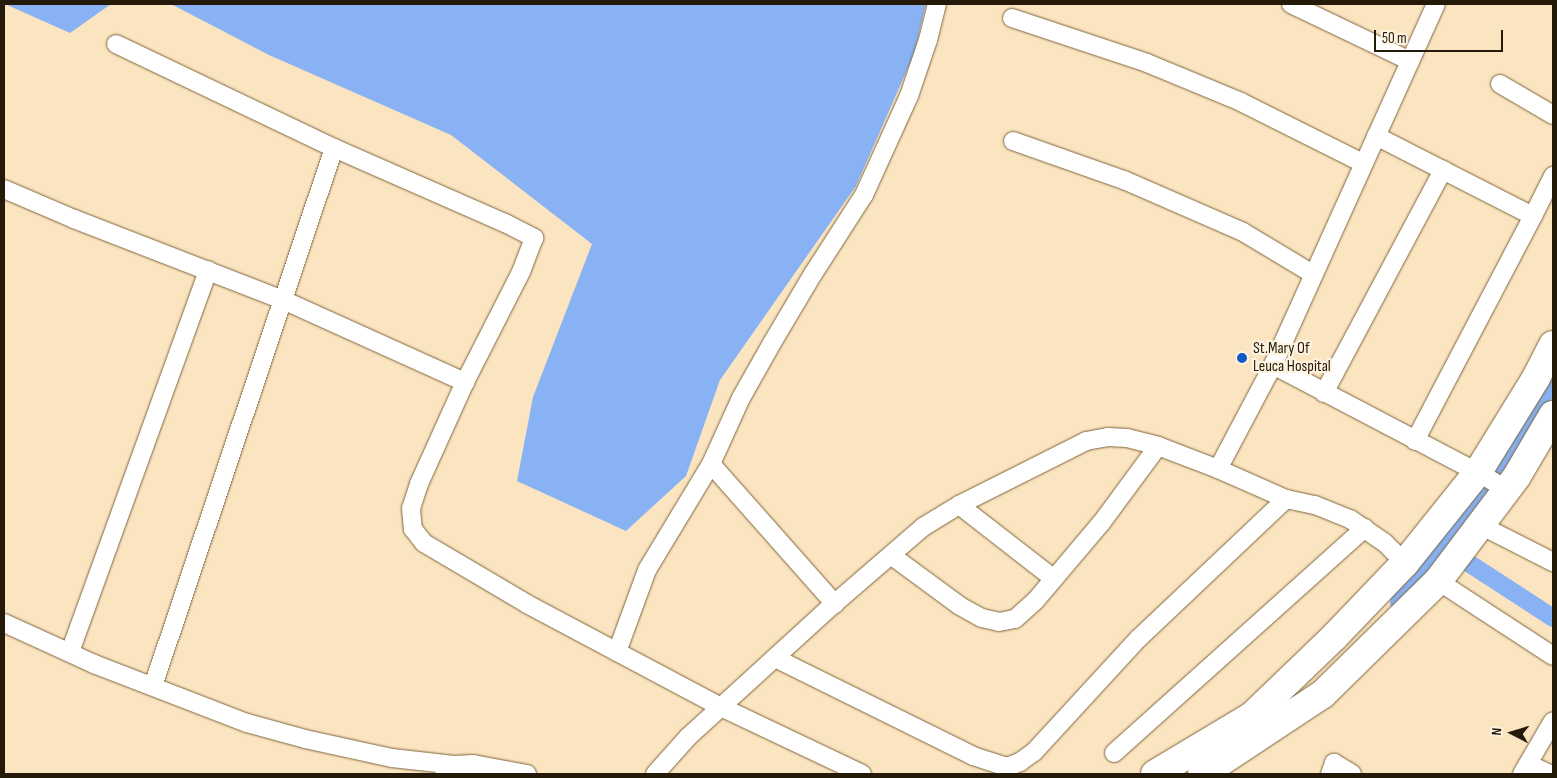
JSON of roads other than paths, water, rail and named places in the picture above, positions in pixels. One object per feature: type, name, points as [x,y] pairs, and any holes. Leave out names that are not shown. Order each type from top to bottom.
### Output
[{"type":"main road","points":[[1202,774],[1323,694],[1438,581],[1480,525],[1493,481],[1536,378],[1553,345]]},
{"type":"main road","points":[[1155,774],[1252,716],[1335,636],[1405,563],[1493,481],[1553,415]]},
{"type":"street","points":[[617,652],[647,570],[712,464],[741,398],[772,343],[813,274],[864,196],[909,96],[928,40],[937,4]]},
{"type":"street","points":[[1291,4],[1410,61]]},
{"type":"street","points":[[1218,469],[1272,365],[1436,4]]},
{"type":"street","points":[[1012,18],[1148,63],[1240,102],[1363,163]]},
{"type":"street","points":[[116,44],[334,148],[505,222],[534,238],[521,272],[465,382],[420,484],[411,508],[413,529],[424,543],[527,604],[721,707],[862,774]]},
{"type":"street","points":[[1500,84],[1553,115]]},
{"type":"street","points":[[1376,136],[1533,216]]},
{"type":"street","points":[[1013,141],[1124,180],[1243,232],[1314,274]]},
{"type":"street","points":[[153,686],[334,148]]},
{"type":"street","points":[[1324,393],[1443,170]]},
{"type":"street","points":[[1415,441],[1553,176]]},
{"type":"street","points":[[4,189],[283,300],[465,382]]},
{"type":"street","points":[[70,652],[208,270]]},
{"type":"street","points":[[1272,365],[1493,481]]},
{"type":"street","points":[[662,772],[721,707],[923,527],[959,505],[1086,441],[1108,437],[1127,438],[1158,446],[1218,469],[1286,499],[1315,504],[1365,528],[1405,563]]},
{"type":"street","points":[[892,556],[960,606],[982,618],[999,622],[1015,619],[1054,579],[1102,522],[1158,446]]},
{"type":"street","points":[[712,464],[835,604]]},
{"type":"street","points":[[775,658],[973,756],[1007,767],[1020,762],[1034,752],[1138,639],[1286,499]]},
{"type":"street","points":[[959,505],[1054,579]]},
{"type":"street","points":[[1480,525],[1553,562]]},
{"type":"street","points":[[1114,753],[1365,528]]},
{"type":"street","points":[[1438,581],[1553,656]]},
{"type":"street","points":[[4,623],[70,652],[246,723],[305,739],[392,758],[454,765],[473,764],[526,774]]},
{"type":"street","points":[[1549,774],[1525,769],[1553,721]]},
{"type":"street","points":[[1330,774],[1334,763],[1352,774]]},
{"type":"street","points":[[438,774],[454,765]]},
{"type":"water","points":[[5,4],[111,4],[70,33]]},
{"type":"water","points":[[171,4],[926,4],[914,54],[856,186],[720,380],[686,476],[626,531],[517,481],[533,397],[592,244],[451,135],[269,55]]},
{"type":"waterway","points":[[1399,603],[1508,464],[1553,377]]},
{"type":"waterway","points":[[1450,551],[1553,618]]},
{"type":"place","name":"St.Mary Of Leuca Hospital","points":[[1242,358]]}]
